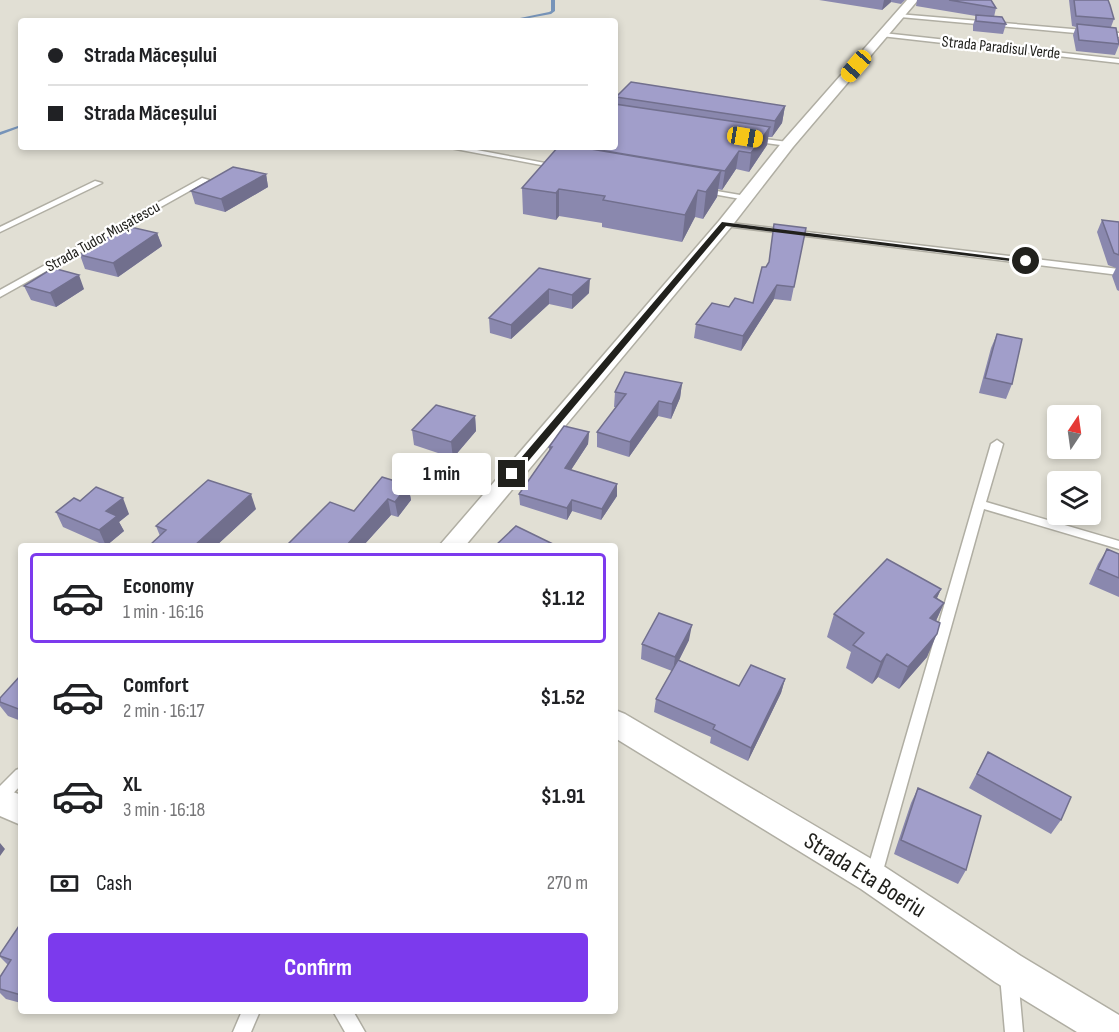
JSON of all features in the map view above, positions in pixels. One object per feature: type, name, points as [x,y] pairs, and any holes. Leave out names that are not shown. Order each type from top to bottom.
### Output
[{"type":"street","points":[[454,543],[746,198],[788,144],[913,0]]},
{"type":"street","name":"Strada Eta Boeriu","points":[[618,725],[873,878],[1008,969],[1112,1032]]},
{"type":"street","points":[[0,801],[18,809]]},
{"type":"lane","points":[[900,15],[1119,34]]},
{"type":"lane","name":"Strada Paradisul Verde","points":[[883,35],[1119,61]]},
{"type":"lane","points":[[742,137],[788,144]]},
{"type":"lane","points":[[467,150],[566,167]]},
{"type":"lane","name":"Strada Tudor Mușatescu","points":[[0,294],[205,180]]},
{"type":"lane","points":[[0,230],[98,183]]},
{"type":"lane","points":[[695,189],[746,198]]},
{"type":"lane","points":[[724,224],[1119,272]]},
{"type":"lane","points":[[873,878],[997,444]]},
{"type":"lane","points":[[980,504],[1119,545]]},
{"type":"lane","points":[[0,796],[18,778]]},
{"type":"lane","points":[[1008,969],[1014,1032]]},
{"type":"lane","points":[[242,1032],[250,1014]]},
{"type":"lane","points":[[344,1014],[357,1032]]},
{"type":"building","points":[[949,0],[991,0],[996,8]]},
{"type":"building","points":[[1074,0],[1108,0],[1114,19],[1076,16]]},
{"type":"building","points":[[976,15],[1002,17],[1006,24],[976,21]]},
{"type":"building","points":[[1077,24],[1116,28],[1119,44],[1079,40]]},
{"type":"building","points":[[631,82],[785,106],[775,121],[618,97]]},
{"type":"building","points":[[618,104],[770,127],[751,153],[739,151],[725,171],[600,150],[618,150]]},
{"type":"building","points":[[555,150],[597,150],[721,171],[706,192],[698,190],[685,215],[603,200],[605,196],[559,189],[556,193],[522,188]]},
{"type":"building","points":[[233,167],[266,174],[221,199],[191,191]]},
{"type":"building","points":[[1102,220],[1119,222],[1119,255],[1114,253]]},
{"type":"building","points":[[774,224],[806,228],[794,287],[777,285],[743,336],[696,324],[712,303],[729,307],[735,298],[753,303],[762,267],[766,267],[769,262]]},
{"type":"building","points":[[126,226],[157,233],[113,263],[80,255]]},
{"type":"building","points":[[53,268],[79,275],[50,293],[24,286]]},
{"type":"building","points":[[539,268],[590,279],[572,295],[549,289],[511,325],[489,318]]},
{"type":"building","points":[[997,334],[1022,339],[1012,384],[985,378]]},
{"type":"building","points":[[625,372],[682,383],[672,404],[659,401],[630,442],[597,432],[626,394],[615,392]]},
{"type":"building","points":[[436,405],[475,416],[451,442],[412,430]]},
{"type":"building","points":[[564,426],[589,432],[565,468],[617,484],[602,509],[572,500],[567,508],[519,494]]},
{"type":"building","points":[[382,477],[408,485],[395,502],[388,499],[349,543],[289,543],[330,502],[354,511]]},
{"type":"building","points":[[208,480],[251,494],[197,543],[152,543],[166,530],[156,526]]},
{"type":"building","points":[[96,487],[123,498],[106,511],[117,516],[99,530],[56,512],[74,498],[80,501]]},
{"type":"building","points":[[516,526],[551,543],[498,543]]},
{"type":"building","points":[[1107,549],[1119,554],[1119,578],[1098,569]]},
{"type":"building","points":[[887,559],[941,589],[934,597],[944,603],[930,618],[940,623],[937,634],[908,667],[887,654],[881,662],[853,645],[864,633],[834,614]]},
{"type":"building","points":[[659,613],[692,625],[675,657],[642,644]]},
{"type":"building","points":[[678,660],[739,686],[751,665],[785,679],[751,748],[713,729],[715,725],[656,699]]},
{"type":"building","points":[[18,678],[18,709],[0,702],[0,698]]},
{"type":"building","points":[[988,752],[1071,797],[1061,820],[977,774]]},
{"type":"building","points":[[918,788],[981,816],[966,870],[901,840]]},
{"type":"building","points":[[18,927],[18,994],[0,989],[0,977],[11,960],[0,954]]},
{"type":"waterway","points":[[524,18],[550,13],[553,11],[553,0]]},
{"type":"waterway","points":[[0,134],[18,127]]},
{"type":"route","points":[[512,474],[724,224],[1026,261]]}]
